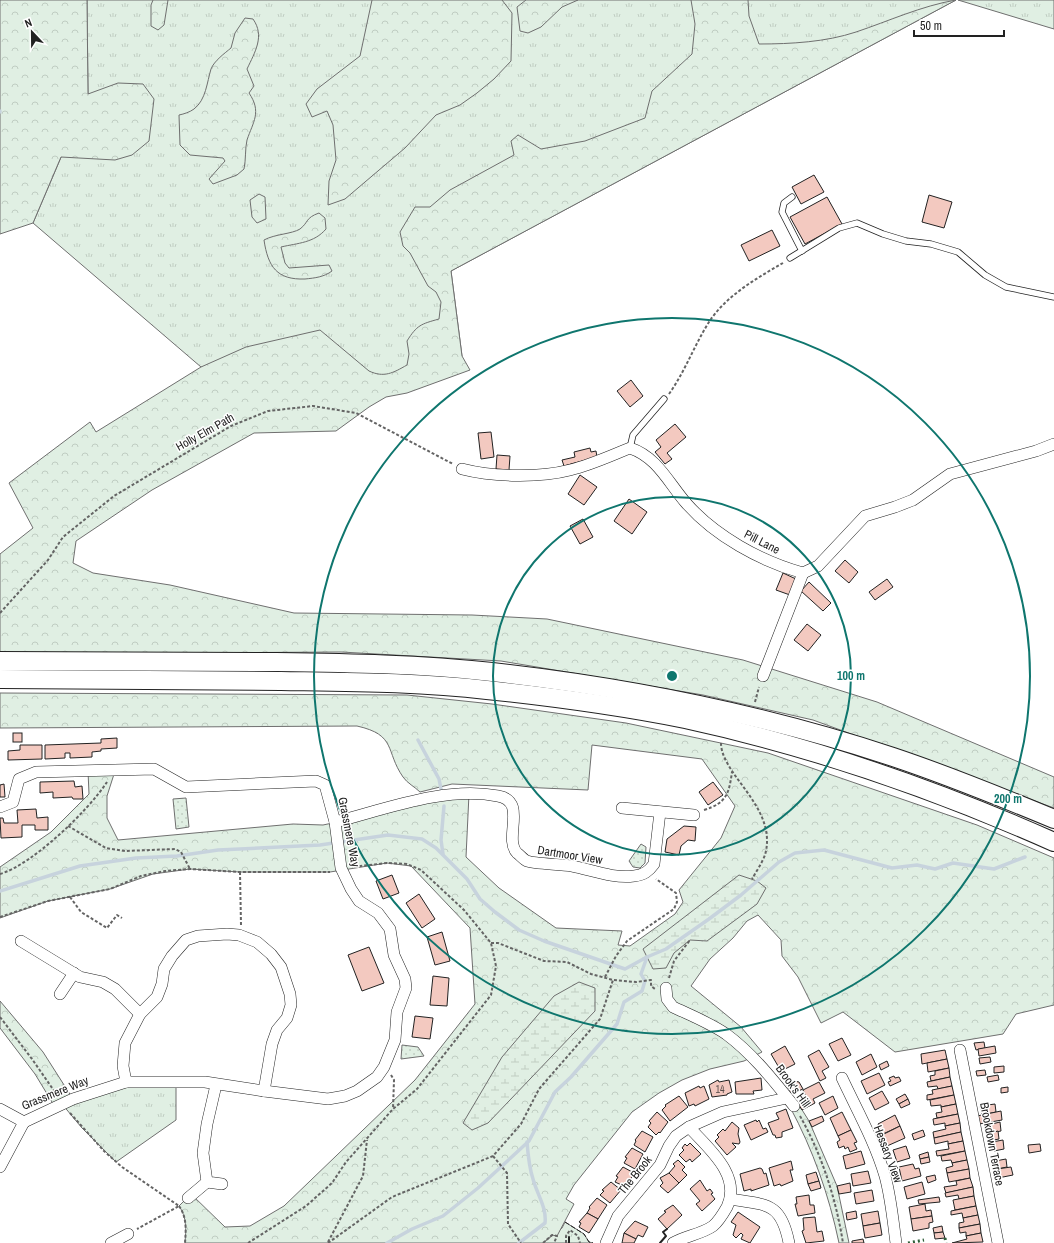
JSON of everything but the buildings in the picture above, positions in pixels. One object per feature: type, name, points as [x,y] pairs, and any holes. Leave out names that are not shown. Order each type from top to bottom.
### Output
[{"type":"highway","points":[[0,661],[368,663],[489,671],[587,684],[690,703],[788,725],[892,756],[980,788],[1054,819]]},
{"type":"highway","points":[[0,679],[360,682],[484,689],[592,703],[686,720],[786,745],[947,798],[1054,842]]},
{"type":"street","points":[[763,676],[803,573],[818,566],[865,516],[913,500],[950,474],[1054,444]]},
{"type":"street","points":[[462,468],[488,474],[535,474],[568,470],[602,460],[630,448]]},
{"type":"street","name":"Pill Lane","points":[[630,448],[642,452],[654,462],[686,503],[700,518],[740,546],[764,559],[803,573]]},
{"type":"street","name":"Grassmere Way","points":[[0,807],[13,802],[19,779],[36,772],[154,769],[186,787],[316,781],[325,785],[334,822],[341,868],[350,889],[360,901],[378,913],[390,929],[394,955],[405,979],[406,988],[397,1012],[395,1040],[384,1067],[367,1086],[345,1096],[328,1099],[216,1085],[205,1082],[126,1082],[72,1098],[24,1122],[0,1109]]},
{"type":"street","name":"Dartmoor View","points":[[334,822],[447,794],[500,796],[508,800],[513,807],[512,840],[516,852],[527,861],[572,866],[591,872],[618,876],[633,876],[643,874],[649,870]]},
{"type":"street","points":[[622,808],[694,815]]},
{"type":"street","points":[[649,870],[654,864],[660,812]]},
{"type":"street","points":[[126,1082],[123,1054],[131,1029],[140,1014],[157,996],[162,984],[164,969],[172,956],[186,940],[198,936],[227,934],[239,935],[257,942],[271,954],[281,967],[290,994],[291,1005],[287,1018],[278,1030],[272,1044],[264,1091]]},
{"type":"street","points":[[21,941],[52,961],[60,963],[74,973],[103,982],[115,988],[140,1014]]},
{"type":"street","points":[[60,994],[74,973]]},
{"type":"street","name":"Brook's Hill","points":[[666,988],[667,999],[673,1006],[725,1033],[750,1054],[767,1071],[791,1102]]},
{"type":"street","name":"Brookdown Terrace","points":[[960,1050],[998,1243]]},
{"type":"street","name":"Hessary View","points":[[841,1078],[872,1143],[885,1175],[890,1197],[896,1243]]},
{"type":"street","points":[[207,1182],[203,1153],[207,1124],[216,1085]]},
{"type":"street","name":"The Brook","points":[[606,1243],[618,1216],[660,1165],[669,1146],[676,1136],[689,1127],[723,1112],[791,1102]]},
{"type":"street","points":[[0,1167],[24,1122]]},
{"type":"street","points":[[673,1243],[684,1237],[712,1227],[722,1217],[730,1199],[731,1190],[727,1173],[719,1159],[689,1127]]},
{"type":"street","points":[[188,1198],[207,1182],[222,1184]]},
{"type":"street","points":[[730,1199],[764,1204],[779,1214],[785,1226],[789,1243]]},
{"type":"street","points":[[111,1243],[128,1234]]},
{"type":"lane","points":[[792,197],[784,203],[782,212],[802,251]]},
{"type":"lane","points":[[790,258],[839,228],[857,223],[900,239],[931,244],[958,252],[985,275],[1006,287],[1054,297]]},
{"type":"lane","points":[[630,448],[633,435],[664,399]]},
{"type":"path","points":[[664,399],[678,381],[712,319],[724,304],[747,285],[790,258]]},
{"type":"path","name":"Holly Elm Path","points":[[0,613],[48,560],[63,537],[114,496],[231,426],[268,411],[313,406],[356,413],[462,468]]},
{"type":"path","points":[[754,707],[763,676]]},
{"type":"path","points":[[721,740],[721,751],[732,771],[762,814],[767,839],[765,855],[752,879]]},
{"type":"path","points":[[0,874],[21,864],[68,826],[99,794],[107,781],[107,771]]},
{"type":"path","points":[[694,815],[713,808],[724,800],[729,792],[732,771]]},
{"type":"path","points":[[68,826],[106,848],[125,851],[175,849],[181,852],[187,860],[190,869]]},
{"type":"path","points":[[0,918],[48,901],[110,889],[141,876],[165,871],[190,869],[240,872],[330,872],[341,868],[387,863],[407,864],[421,870],[464,910],[491,943],[496,966],[491,994],[417,1089],[393,1109],[346,1162],[332,1183],[306,1206],[248,1243]]},
{"type":"path","points":[[605,977],[616,956],[628,941],[674,909],[678,902],[676,893],[659,882],[649,870]]},
{"type":"path","points":[[240,872],[240,927]]},
{"type":"path","points":[[70,897],[81,912],[107,928],[117,916],[122,918]]},
{"type":"path","points":[[666,988],[674,961],[690,940]]},
{"type":"path","points":[[491,943],[498,943],[544,961],[567,962],[592,974],[614,980],[636,982],[651,980]]},
{"type":"path","points":[[327,1243],[392,1197],[493,1156],[521,1124],[539,1089],[600,1019],[614,980]]},
{"type":"path","points":[[0,1017],[32,1059],[62,1104],[104,1151],[122,1167],[179,1206],[184,1213],[186,1243]]},
{"type":"path","points":[[384,1067],[390,1072],[394,1080],[393,1109]]},
{"type":"path","name":"Brook's Hill","points":[[791,1102],[814,1144],[830,1186],[839,1216],[843,1243]]},
{"type":"path","points":[[327,1243],[363,1176],[367,1139]]},
{"type":"path","points":[[493,1156],[507,1173],[508,1224],[521,1243]]},
{"type":"path","points":[[128,1234],[179,1206],[188,1198]]},
{"type":"path","points":[[566,1243],[566,1236],[570,1230],[578,1236],[580,1243]]},
{"type":"path","points":[[543,1243],[552,1235],[557,1236],[554,1243]]},
{"type":"green space","points":[[0,0],[87,0],[88,94],[118,83],[143,84],[154,99],[149,141],[132,155],[115,160],[61,157],[33,223],[0,234]]},
{"type":"green space","points":[[87,0],[956,0],[451,271],[462,356],[365,395],[201,367],[33,223],[88,94]]},
{"type":"green space","points":[[153,0],[168,0],[164,25],[158,30],[151,26],[151,5]]},
{"type":"green space","points":[[372,0],[502,0],[512,13],[511,61],[494,79],[477,93],[460,105],[436,115],[405,148],[345,199],[328,205],[329,181],[336,160],[333,125],[327,111],[312,117],[306,104],[317,89],[360,56]]},
{"type":"green space","points":[[526,0],[578,0],[562,7],[541,27],[528,33],[520,31],[517,7]]},
{"type":"green space","points":[[691,0],[748,0],[749,16],[759,44],[783,44],[821,40],[845,35],[918,10],[956,0],[451,271],[462,356],[470,370],[407,393],[386,397],[369,407],[336,431],[254,433],[152,490],[76,541],[73,563],[93,573],[170,585],[294,613],[472,615],[547,619],[743,660],[877,702],[1054,777],[1054,808],[813,720],[703,695],[501,661],[341,652],[0,654],[0,554],[33,528],[9,483],[90,422],[96,432],[201,367],[246,347],[320,330],[369,371],[379,374],[388,374],[407,365],[409,354],[407,341],[417,328],[428,322],[439,319],[441,302],[436,292],[428,286],[410,253],[403,246],[400,232],[415,207],[430,207],[450,190],[514,155],[511,141],[518,135],[541,149],[585,141],[645,118],[652,91],[692,54],[695,24]]},
{"type":"green space","points":[[958,0],[1054,0],[1054,29]]},
{"type":"green space","points":[[245,18],[253,19],[257,25],[258,32],[258,44],[247,69],[254,86],[249,93],[255,106],[255,117],[247,140],[244,169],[237,175],[213,184],[209,179],[225,161],[223,158],[190,155],[180,145],[179,115],[192,110],[201,101],[206,90],[212,66],[231,48],[235,33]]},
{"type":"green space","points":[[259,194],[265,197],[266,219],[257,223],[252,217],[250,200]]},
{"type":"green space","points":[[319,213],[325,218],[326,229],[321,234],[305,242],[281,247],[285,263],[289,268],[329,265],[332,271],[323,276],[305,279],[295,279],[281,274],[271,264],[268,258],[264,240],[300,229],[309,218]]},
{"type":"green space","points":[[0,693],[407,695],[492,704],[626,723],[768,753],[977,825],[1054,858],[1054,1005],[1016,1014],[1003,1034],[895,1052],[843,1012],[821,1023],[798,977],[782,956],[781,940],[758,915],[747,921],[733,938],[710,959],[691,986],[741,1027],[762,1052],[744,1061],[710,1069],[682,1080],[659,1093],[632,1112],[574,1185],[566,1199],[574,1204],[557,1236],[552,1235],[543,1243],[185,1243],[185,1219],[179,1206],[191,1194],[225,1227],[250,1226],[284,1206],[415,1080],[475,1004],[470,928],[411,866],[387,863],[330,872],[240,872],[190,869],[153,874],[110,889],[48,901],[0,918],[0,867],[51,832],[89,794],[88,771],[115,771],[107,796],[107,818],[118,840],[293,824],[323,825],[469,794],[466,857],[499,888],[556,928],[622,931],[618,945],[630,946],[675,914],[683,902],[679,890],[721,838],[735,806],[702,759],[592,745],[588,790],[452,784],[420,792],[403,777],[397,768],[384,739],[379,734],[357,726],[0,728]]},
{"type":"green space","points":[[186,798],[189,827],[176,829],[173,799]]},
{"type":"green space","points":[[641,844],[646,847],[645,863],[640,868],[633,867],[629,861]]},
{"type":"green space","points":[[739,875],[757,881],[766,888],[757,904],[707,941],[690,940],[674,953],[666,968],[653,969],[643,949]]},
{"type":"green space","points":[[579,982],[595,988],[595,1011],[488,1123],[472,1130],[463,1123],[502,1057],[554,996]]},
{"type":"green space","points":[[0,1001],[43,1052],[73,1099],[55,1107],[35,1074],[0,1028]]},
{"type":"green space","points":[[402,1045],[418,1047],[424,1056],[401,1059]]},
{"type":"green space","points":[[126,1082],[176,1082],[176,1120],[116,1162],[82,1128],[62,1104]]},
{"type":"green space","points":[[799,1105],[809,1121],[837,1186],[849,1243],[839,1243],[825,1190],[813,1156],[790,1107]]},
{"type":"green space","points":[[565,1222],[584,1234],[589,1242],[593,1243],[543,1243],[562,1228]]},
{"type":"waterway","points":[[418,740],[439,779],[441,789]]},
{"type":"waterway","points":[[443,854],[441,840],[444,806]]},
{"type":"waterway","points":[[0,891],[80,866],[136,858],[177,856],[218,850],[320,845],[388,835],[422,839],[436,848],[467,879],[480,899],[519,930],[544,941],[625,969],[647,957]]},
{"type":"waterway","points":[[387,1243],[412,1229],[443,1216],[478,1188],[529,1141],[555,1092],[571,1077],[617,1024],[624,1002],[642,991],[645,981],[641,974],[647,957],[666,949],[709,919],[741,895],[779,862],[795,853],[824,850],[892,868],[917,865],[935,869],[953,863],[994,869],[1025,857]]},
{"type":"waterway","points":[[519,1243],[545,1223],[545,1212],[531,1170],[527,1142]]},
{"type":"hedge","points":[[945,1238],[946,1243]]},
{"type":"hedge","points":[[908,1243],[924,1240]]},
{"type":"fence","points":[[565,1222],[584,1234],[589,1242],[593,1243]]},
{"type":"wall","points":[[660,1243],[666,1236],[663,1232],[667,1229]]},
{"type":"wall","points":[[569,1237],[569,1243]]}]
